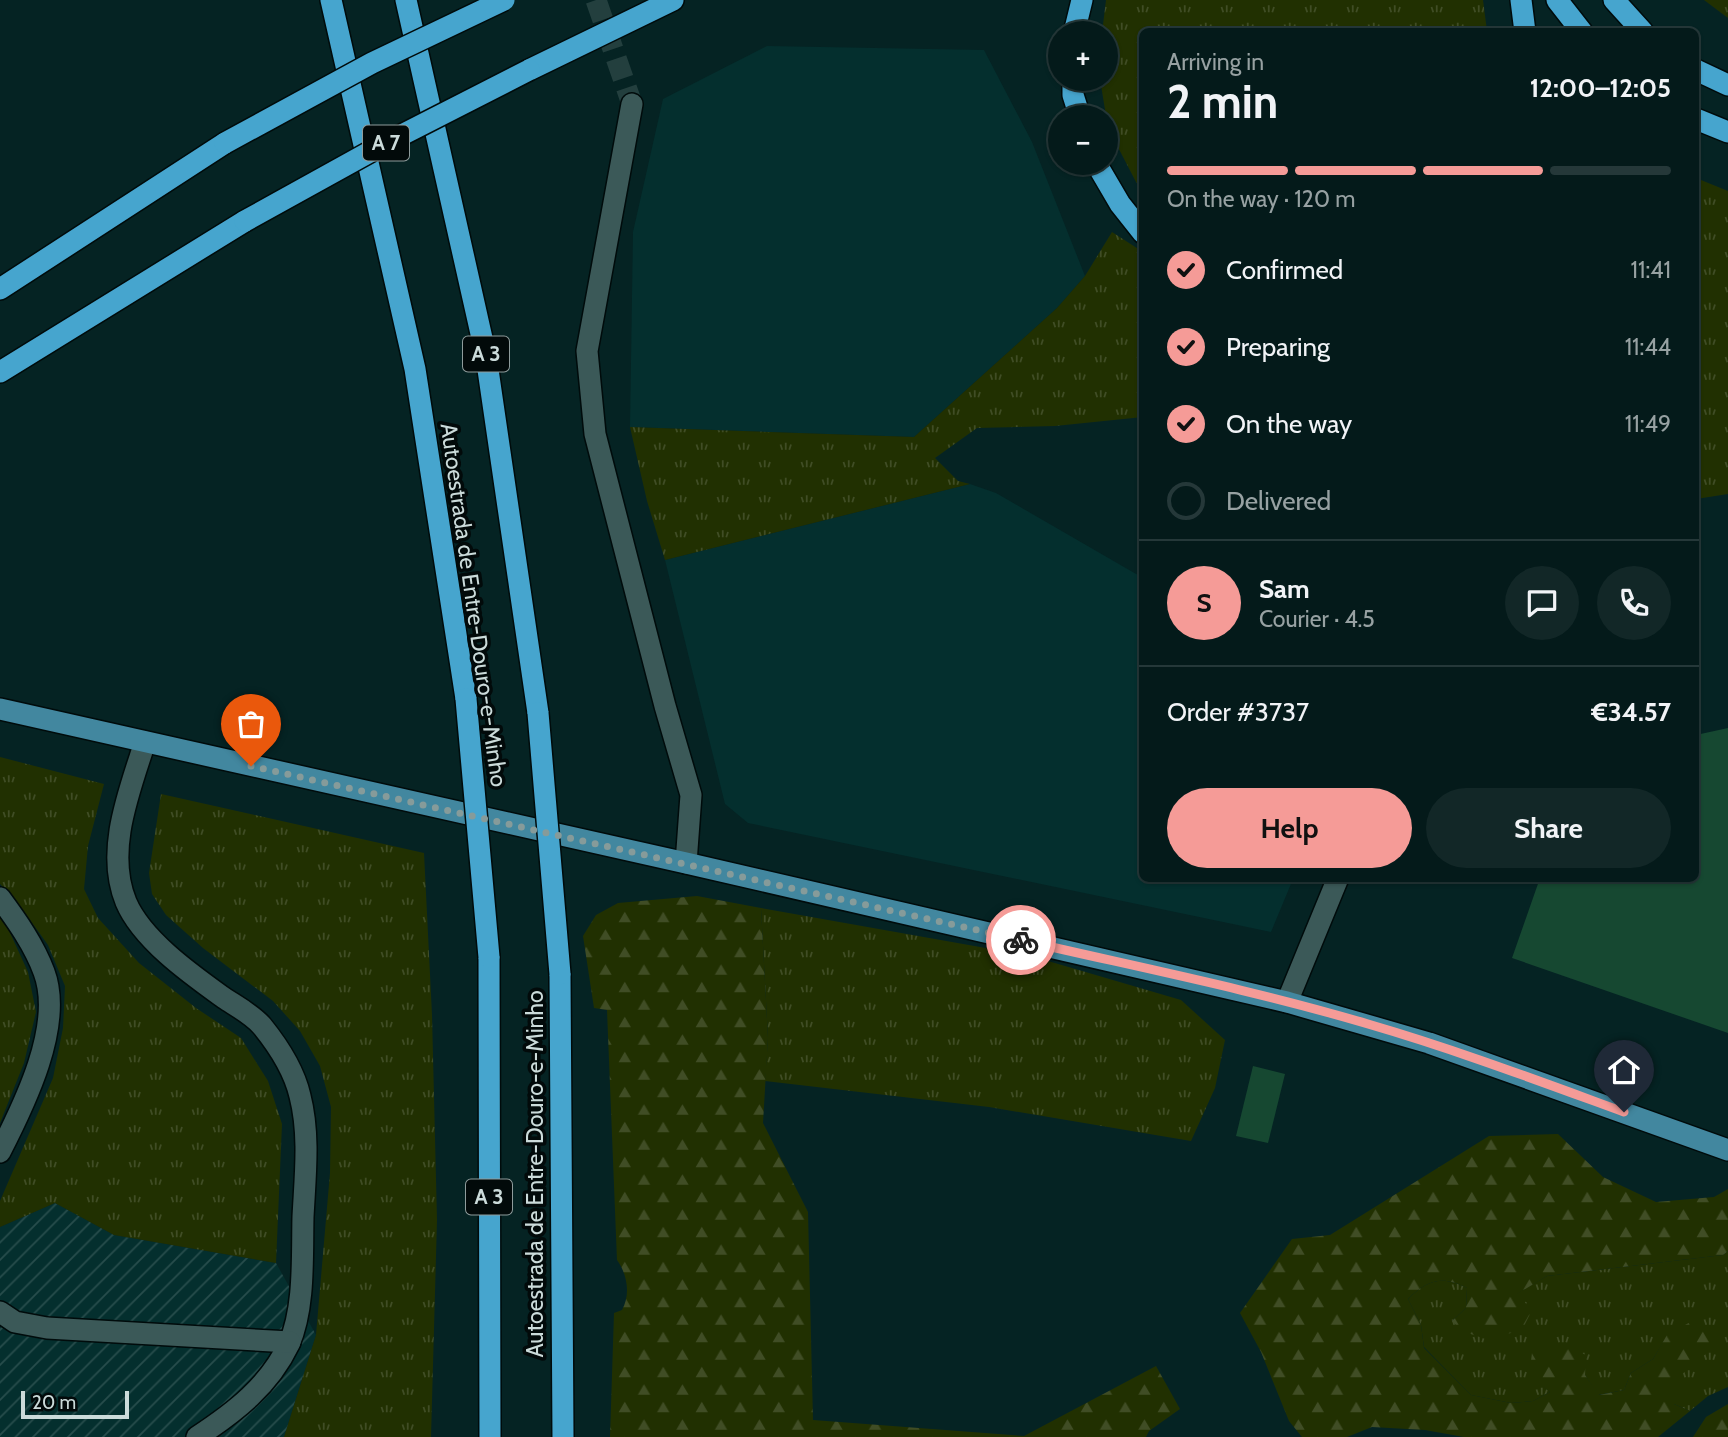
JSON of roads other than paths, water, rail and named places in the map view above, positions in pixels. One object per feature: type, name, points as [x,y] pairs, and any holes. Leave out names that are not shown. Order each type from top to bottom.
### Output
[{"type":"highway","name":"Autoestrada de Entre-Douro-e-Minho","points":[[331,0],[415,369],[466,699],[489,957],[490,1437]]},
{"type":"highway","name":"Autoestrada de Entre-Douro-e-Minho","points":[[406,0],[486,356],[538,713],[560,974],[563,1437]]},
{"type":"highway","points":[[0,289],[225,143],[372,63],[503,0]]},
{"type":"highway","name":"A 7","points":[[0,372],[245,221],[398,136],[673,0]]},
{"type":"highway","points":[[1077,21],[1082,0]]},
{"type":"highway","points":[[1521,0],[1524,28]]},
{"type":"highway","points":[[1557,0],[1578,28]]},
{"type":"highway","points":[[1614,0],[1639,28]]},
{"type":"highway","points":[[1699,71],[1728,85]]},
{"type":"highway","points":[[1699,120],[1728,132]]},
{"type":"highway","points":[[1103,175],[1120,204],[1139,228]]},
{"type":"main road","points":[[0,709],[1287,1002],[1429,1043],[1728,1150]]},
{"type":"street","points":[[632,104],[587,351],[595,434],[665,706],[691,794],[685,863]]},
{"type":"street","points":[[145,742],[118,842],[118,877],[127,904],[146,932],[190,974],[259,1023],[283,1054],[300,1095],[306,1137],[300,1297],[289,1342],[267,1380],[236,1412],[197,1437]]},
{"type":"street","points":[[1287,1002],[1336,882]]},
{"type":"street","points":[[0,898],[25,932],[45,975],[49,1013],[44,1048],[19,1115],[0,1152]]},
{"type":"street","points":[[0,1312],[15,1322],[47,1328],[289,1342]]},
{"type":"tunnel","points":[[596,0],[632,104]]}]
